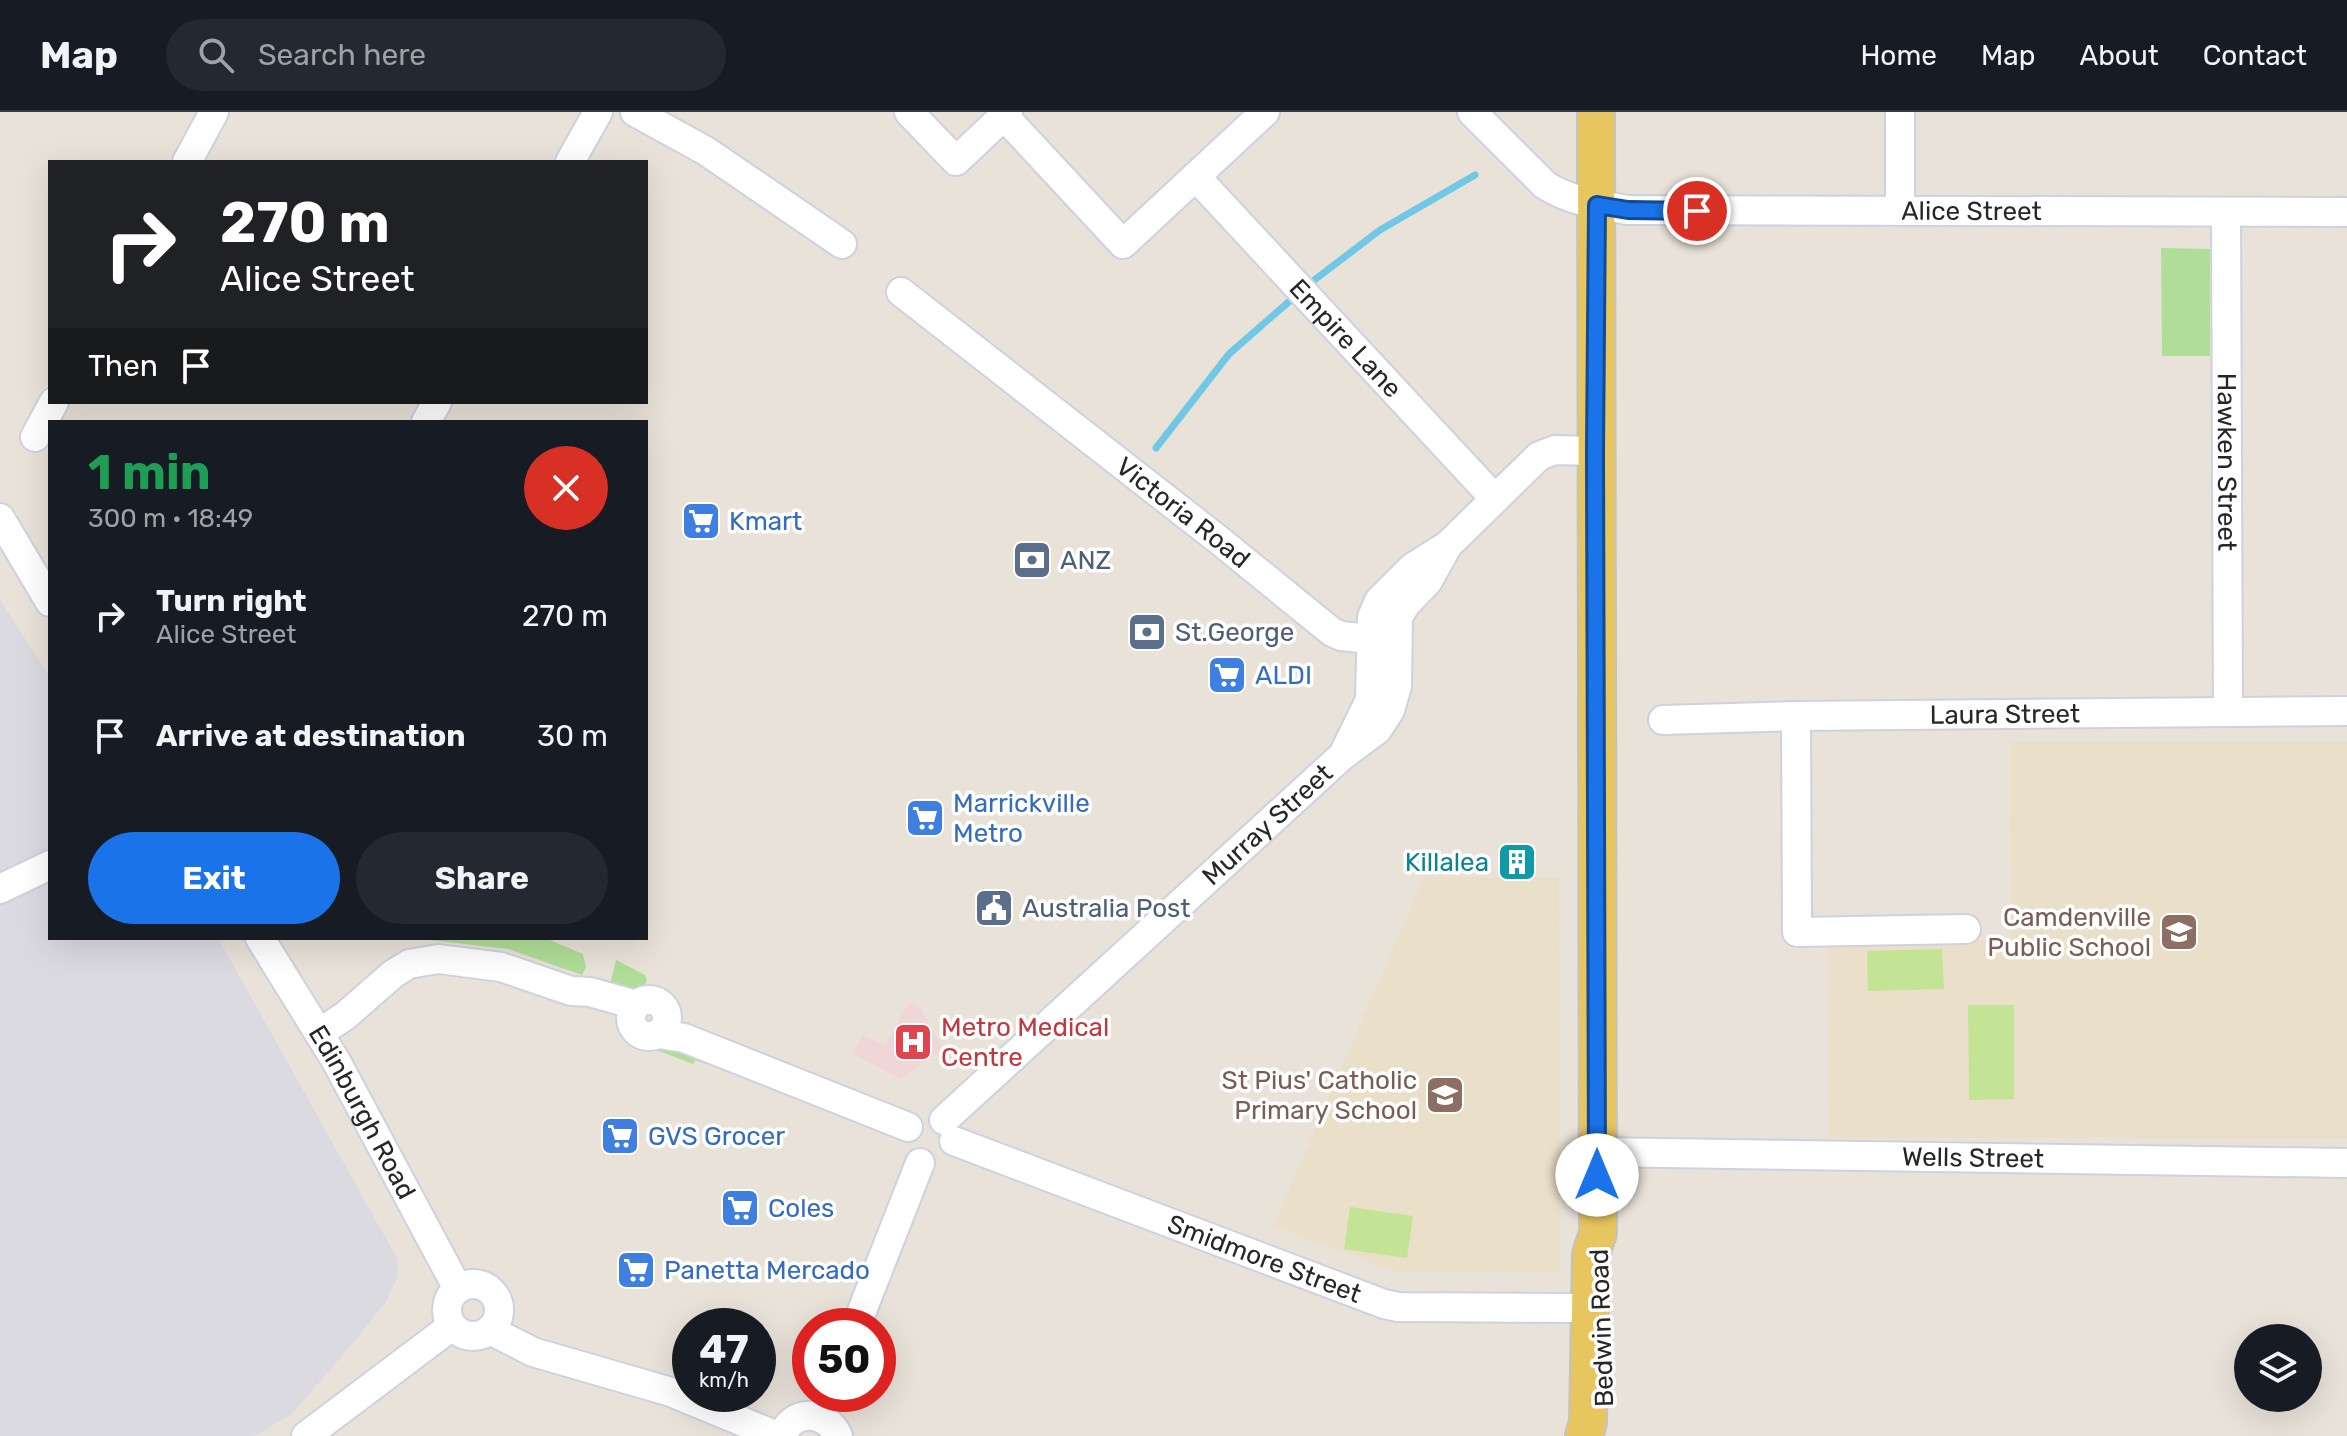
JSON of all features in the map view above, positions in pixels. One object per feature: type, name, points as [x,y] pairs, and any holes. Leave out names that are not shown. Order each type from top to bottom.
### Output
[{"type":"main road","points":[[1596,112],[1598,1233]]},
{"type":"main road","name":"Bedwin Road","points":[[1584,1436],[1588,1422],[1591,1254],[1598,1233]]},
{"type":"main road","name":"Bedwin Road","points":[[1598,1233],[1604,1254],[1606,1436]]},
{"type":"street","points":[[188,160],[214,112]]},
{"type":"street","points":[[571,160],[598,112]]},
{"type":"street","points":[[635,112],[706,151],[842,244]]},
{"type":"street","points":[[909,112],[956,161],[1006,114],[1123,244],[1265,112]]},
{"type":"street","name":"Alice Street","points":[[1472,112],[1545,185],[1564,197],[1635,210],[2347,212]]},
{"type":"street","points":[[1900,112],[1900,211]]},
{"type":"street","name":"Empire Lane","points":[[1196,177],[1495,499]]},
{"type":"street","name":"Hawken Street","points":[[2226,212],[2228,712]]},
{"type":"street","name":"Victoria Road","points":[[901,292],[1332,632],[1341,636],[1384,640]]},
{"type":"street","points":[[35,437],[53,404]]},
{"type":"street","points":[[1384,640],[1402,609],[1428,581],[1448,545],[1546,452],[1595,451]]},
{"type":"street","points":[[2,525],[48,599]]},
{"type":"street","name":"Murray Street","points":[[949,1130],[1342,756],[1377,730],[1390,710],[1397,686],[1384,640]]},
{"type":"street","name":"Laura Street","points":[[1663,720],[2347,711]]},
{"type":"street","points":[[1796,716],[1797,932],[1966,929]]},
{"type":"street","points":[[0,889],[48,866]]},
{"type":"street","name":"Edinburgh Road","points":[[261,940],[319,1033],[458,1289]]},
{"type":"street","points":[[319,1033],[409,964],[438,959],[501,967],[571,991],[584,1006],[684,1038],[908,1127]]},
{"type":"street","points":[[928,1115],[949,1130],[948,1155],[943,1160],[920,1163],[907,1151],[905,1135],[908,1127],[920,1116],[928,1115]]},
{"type":"street","name":"Smidmore Street","points":[[949,1130],[1384,1304],[1398,1307],[1590,1308]]},
{"type":"street","name":"Wells Street","points":[[1597,1152],[2347,1163]]},
{"type":"street","points":[[863,1308],[920,1163]]},
{"type":"street","points":[[474,1285],[490,1291],[498,1307],[495,1323],[490,1330],[482,1335],[466,1335],[452,1326],[448,1319],[448,1303],[458,1289],[474,1285]]},
{"type":"street","points":[[306,1436],[452,1326]]},
{"type":"street","points":[[490,1330],[533,1352],[671,1392],[780,1436],[800,1416],[829,1416]]},
{"type":"shaded area","points":[[0,600],[48,674],[48,940],[219,940],[398,1260],[397,1278],[386,1302],[353,1343],[291,1415],[254,1436],[0,1436]]},
{"type":"shaded area","name":"Camdenville Public School","points":[[2010,742],[2347,742],[2347,1138],[1829,1138],[1828,941],[2011,940]]},
{"type":"shaded area","name":"St Pius' Catholic Primary School","points":[[1424,877],[1559,878],[1560,1273],[1396,1272],[1273,1226]]},
{"type":"shaded area","name":"Metro Medical Centre","points":[[909,1002],[920,1007],[942,1049],[901,1079],[853,1054],[863,1035],[885,1045]]},
{"type":"green space","points":[[2161,248],[2210,249],[2210,356],[2162,356]]},
{"type":"green space","points":[[430,940],[550,940],[583,954],[586,967],[582,975],[508,949]]},
{"type":"green space","points":[[1942,949],[1944,989],[1868,991],[1867,951]]},
{"type":"green space","points":[[616,960],[645,975],[647,981],[640,992],[609,989]]},
{"type":"green space","points":[[1968,1005],[2014,1005],[2014,1099],[1969,1100]]},
{"type":"green space","points":[[671,1045],[708,1058],[706,1064],[695,1060],[693,1064],[654,1049]]},
{"type":"green space","points":[[1350,1207],[1413,1216],[1407,1258],[1344,1249]]},
{"type":"waterway","points":[[1313,281],[1380,230],[1475,175]]},
{"type":"waterway","points":[[1156,448],[1229,354],[1292,299]]},
{"type":"place","name":"Kmart","points":[[701,521]]},
{"type":"place","name":"ANZ","points":[[1032,560]]},
{"type":"place","name":"St.George","points":[[1147,632]]},
{"type":"place","name":"ALDI","points":[[1227,675]]},
{"type":"place","name":"Marrickville Metro","points":[[925,818]]},
{"type":"place","name":"Killalea","points":[[1517,862]]},
{"type":"place","name":"Australia Post","points":[[994,908]]},
{"type":"place","name":"Camdenville Public School","points":[[2179,932]]},
{"type":"place","name":"Metro Medical Centre","points":[[913,1042]]},
{"type":"place","name":"St Pius' Catholic Primary School","points":[[1445,1095]]},
{"type":"place","name":"GVS Grocer","points":[[620,1136]]},
{"type":"place","name":"Coles","points":[[740,1208]]},
{"type":"place","name":"Panetta Mercado","points":[[636,1270]]},
{"type":"route","points":[[1597,1175],[1597,205],[1628,210],[1697,211]]}]
